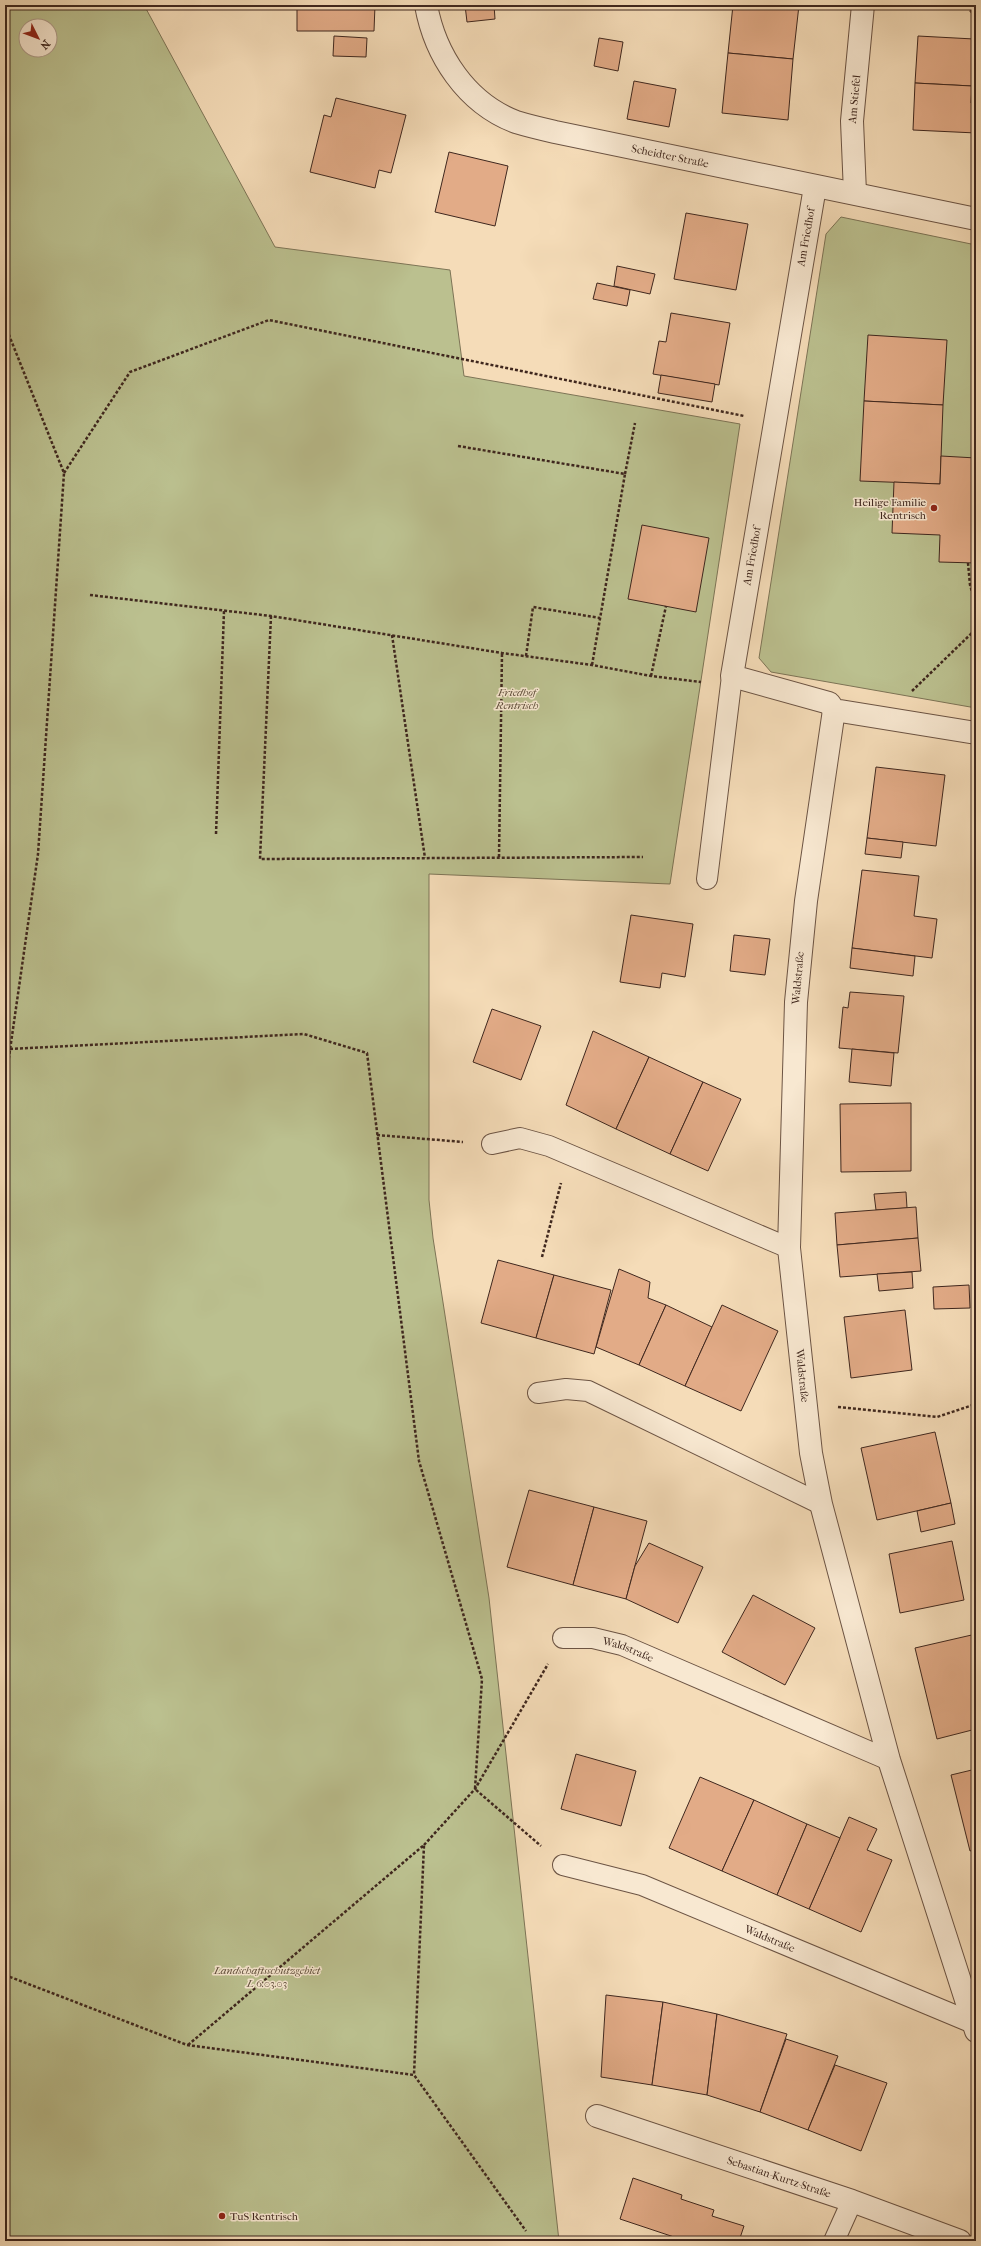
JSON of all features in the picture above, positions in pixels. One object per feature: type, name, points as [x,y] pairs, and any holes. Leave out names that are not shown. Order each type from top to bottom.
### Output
[{"type":"street","name":"Scheidter Straße","points":[[426,5],[430,27],[444,60],[461,81],[484,104],[515,121],[555,132],[815,187],[855,193],[976,219]]},
{"type":"street","name":"Am Stiefel","points":[[855,193],[852,121],[863,5]]},
{"type":"street","name":"Am Friedhof","points":[[732,680],[815,187]]},
{"type":"street","points":[[732,680],[829,703],[834,710],[976,733]]},
{"type":"street","name":"Waldstraße","points":[[834,710],[806,901],[796,1002],[789,1248],[806,1403],[821,1504],[889,1760],[975,2027]]},
{"type":"street","name":"Sebastian-Kurtz-Straße","points":[[597,2116],[852,2201],[960,2241]]},
{"type":"lane","points":[[707,879],[732,680]]},
{"type":"lane","points":[[492,1144],[520,1138],[549,1146],[789,1248]]},
{"type":"lane","points":[[538,1394],[566,1389],[588,1391],[821,1504]]},
{"type":"lane","name":"Waldstraße","points":[[563,1638],[593,1638],[622,1644],[889,1760]]},
{"type":"lane","name":"Waldstraße","points":[[563,1865],[642,1885],[975,2027]]},
{"type":"lane","points":[[834,2241],[852,2201]]},
{"type":"path","points":[[64,473],[130,372],[269,320],[775,423]]},
{"type":"path","points":[[5,325],[64,473],[38,854],[5,1085]]},
{"type":"path","points":[[592,665],[635,423]]},
{"type":"path","points":[[458,446],[625,474]]},
{"type":"path","points":[[968,563],[970,585],[976,605]]},
{"type":"path","points":[[90,595],[271,616],[502,653],[592,665],[651,676],[732,680]]},
{"type":"path","points":[[651,676],[666,606]]},
{"type":"path","points":[[526,656],[533,607],[600,618]]},
{"type":"path","points":[[216,834],[224,611]]},
{"type":"path","points":[[271,616],[260,859],[643,857]]},
{"type":"path","points":[[889,719],[916,687],[976,629]]},
{"type":"path","points":[[392,635],[425,858]]},
{"type":"path","points":[[498,857],[502,653]]},
{"type":"path","points":[[10,1049],[304,1034],[367,1053],[419,1461],[482,1680],[475,1789]]},
{"type":"path","points":[[377,1135],[492,1144]]},
{"type":"path","points":[[542,1256],[568,1154]]},
{"type":"path","points":[[806,1403],[937,1417],[976,1404]]},
{"type":"path","points":[[187,2045],[424,1845],[475,1789],[563,1638]]},
{"type":"path","points":[[475,1789],[563,1865]]},
{"type":"path","points":[[424,1845],[414,2075],[526,2231]]},
{"type":"path","points":[[5,1974],[187,2045],[414,2075]]},
{"type":"green space","name":"Landschaftsschutzgebiet L 6.03.03","points":[[5,5],[144,5],[275,247],[450,270],[464,376],[740,424],[670,884],[429,874],[429,1200],[433,1238],[489,1598],[559,2241],[5,2241]]},
{"type":"green space","points":[[841,217],[976,245],[976,708],[771,672],[759,658],[826,234]]},
{"type":"building","points":[[297,5],[375,5],[374,31],[297,31]]},
{"type":"building","points":[[465,5],[494,5],[495,19],[467,22]]},
{"type":"building","points":[[733,5],[799,5],[793,59],[728,53]]},
{"type":"building","points":[[971,5],[976,5],[976,13],[970,12]]},
{"type":"building","points":[[334,36],[367,38],[366,57],[333,56]]},
{"type":"building","points":[[918,36],[974,39],[972,86],[915,83]]},
{"type":"building","points":[[599,38],[623,42],[618,71],[594,66]]},
{"type":"building","points":[[728,53],[793,59],[788,120],[722,113]]},
{"type":"building","points":[[634,81],[676,89],[669,127],[627,119]]},
{"type":"building","points":[[915,83],[972,86],[971,103],[976,103],[976,133],[913,130]]},
{"type":"building","points":[[336,98],[406,115],[391,173],[379,170],[375,188],[310,172],[324,115],[331,117]]},
{"type":"building","points":[[449,152],[508,166],[495,226],[435,212]]},
{"type":"building","points":[[686,213],[748,224],[736,290],[674,279]]},
{"type":"building","points":[[617,266],[655,274],[650,294],[614,286]]},
{"type":"building","points":[[597,283],[630,290],[627,306],[593,299]]},
{"type":"building","points":[[671,313],[730,323],[719,385],[653,374],[659,341],[666,342]]},
{"type":"building","points":[[868,335],[947,340],[943,405],[864,401]]},
{"type":"building","points":[[661,375],[715,384],[712,402],[658,393]]},
{"type":"building","points":[[864,401],[943,405],[940,484],[860,481]]},
{"type":"building","name":"Heilige Familie Rentrisch","points":[[941,456],[976,458],[976,563],[939,562],[940,535],[892,533],[894,482],[940,484]]},
{"type":"building","points":[[642,525],[709,538],[696,612],[628,599]]},
{"type":"building","points":[[876,767],[945,775],[936,846],[867,838]]},
{"type":"building","points":[[867,838],[903,842],[901,858],[865,854]]},
{"type":"building","points":[[862,870],[919,876],[914,916],[937,919],[932,958],[852,948]]},
{"type":"building","points":[[631,915],[693,924],[685,977],[662,973],[660,988],[620,982]]},
{"type":"building","points":[[734,935],[770,939],[765,975],[730,971]]},
{"type":"building","points":[[852,948],[915,956],[913,976],[850,968]]},
{"type":"building","points":[[850,992],[904,996],[898,1053],[839,1048],[843,1007],[848,1008]]},
{"type":"building","points":[[492,1009],[541,1026],[521,1080],[473,1062]]},
{"type":"building","points":[[593,1031],[649,1057],[616,1129],[566,1105]]},
{"type":"building","points":[[852,1049],[894,1053],[891,1086],[849,1082]]},
{"type":"building","points":[[649,1057],[703,1082],[670,1154],[616,1129]]},
{"type":"building","points":[[703,1082],[741,1099],[708,1171],[670,1154]]},
{"type":"building","points":[[911,1103],[911,1171],[841,1172],[840,1104]]},
{"type":"building","points":[[906,1192],[907,1208],[876,1210],[874,1194]]},
{"type":"building","points":[[916,1207],[918,1238],[837,1245],[835,1213]]},
{"type":"building","points":[[918,1238],[921,1271],[840,1277],[837,1245]]},
{"type":"building","points":[[498,1260],[554,1275],[536,1338],[481,1323]]},
{"type":"building","points":[[619,1269],[650,1282],[648,1298],[666,1305],[639,1365],[596,1347]]},
{"type":"building","points":[[912,1272],[913,1288],[879,1291],[877,1274]]},
{"type":"building","points":[[554,1275],[611,1290],[594,1354],[536,1338]]},
{"type":"building","points":[[969,1285],[970,1308],[934,1309],[933,1287]]},
{"type":"building","points":[[666,1305],[712,1327],[685,1386],[639,1365]]},
{"type":"building","points":[[722,1305],[778,1331],[741,1411],[685,1386]]},
{"type":"building","points":[[905,1310],[912,1370],[851,1378],[844,1317]]},
{"type":"building","points":[[935,1432],[951,1503],[877,1520],[861,1448]]},
{"type":"building","points":[[529,1490],[594,1507],[573,1585],[507,1567]]},
{"type":"building","points":[[951,1503],[955,1524],[921,1532],[917,1511]]},
{"type":"building","points":[[594,1507],[647,1521],[626,1599],[573,1585]]},
{"type":"building","points":[[952,1541],[964,1600],[900,1613],[889,1554]]},
{"type":"building","points":[[649,1543],[703,1567],[678,1623],[626,1599],[635,1566]]},
{"type":"building","points":[[753,1595],[815,1628],[785,1685],[722,1652]]},
{"type":"building","points":[[976,1634],[976,1729],[937,1739],[915,1648]]},
{"type":"building","points":[[576,1754],[636,1771],[621,1826],[561,1809]]},
{"type":"building","points":[[976,1769],[976,1849],[970,1851],[951,1775]]},
{"type":"building","points":[[700,1777],[754,1800],[722,1871],[669,1848]]},
{"type":"building","points":[[754,1800],[807,1824],[777,1895],[722,1871]]},
{"type":"building","points":[[849,1817],[877,1829],[867,1850],[892,1860],[861,1932],[809,1909]]},
{"type":"building","points":[[807,1824],[840,1838],[809,1909],[777,1895]]},
{"type":"building","points":[[606,1995],[663,2002],[652,2085],[601,2077]]},
{"type":"building","points":[[663,2002],[717,2014],[707,2095],[652,2085]]},
{"type":"building","points":[[717,2014],[787,2034],[760,2112],[707,2095]]},
{"type":"building","points":[[786,2039],[838,2056],[808,2130],[760,2112]]},
{"type":"building","points":[[835,2065],[887,2083],[861,2151],[808,2130]]},
{"type":"building","points":[[633,2178],[682,2195],[681,2199],[714,2210],[712,2216],[744,2226],[739,2241],[686,2241],[620,2219]]},
{"type":"place","name":"Heilige Familie Rentrisch","points":[[934,508]]},
{"type":"place","name":"TuS Rentrisch","points":[[222,2216]]},
{"type":"park label","name":"Friedhof Rentrisch","points":[[517,698]]}]
